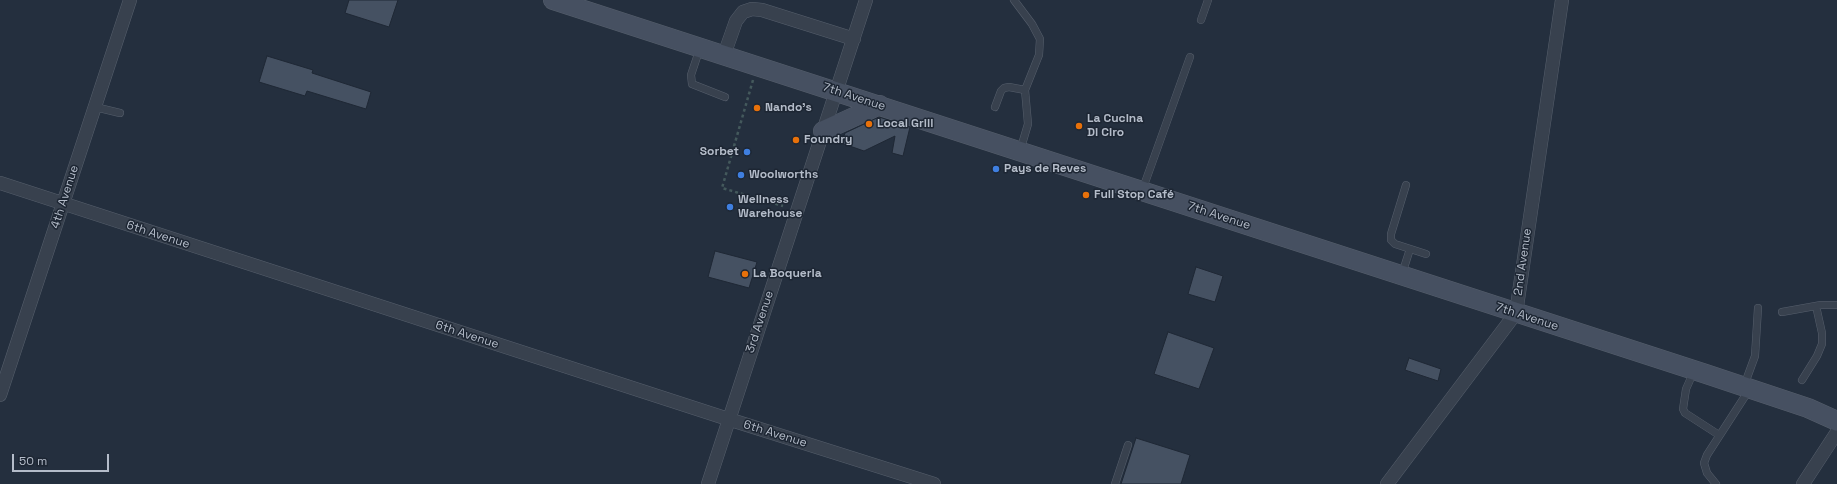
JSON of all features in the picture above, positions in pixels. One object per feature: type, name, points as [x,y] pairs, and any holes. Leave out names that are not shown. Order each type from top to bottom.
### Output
[{"type":"main road","name":"7th Avenue","points":[[553,0],[1694,370],[1808,408],[1837,421]]},
{"type":"main road","points":[[823,131],[880,106]]},
{"type":"street","name":"4th Avenue","points":[[0,395],[130,0]]},
{"type":"street","name":"3rd Avenue","points":[[708,484],[866,0]]},
{"type":"street","name":"2nd Avenue","points":[[1387,484],[1516,313],[1562,0]]},
{"type":"street","points":[[724,55],[736,21],[743,12],[752,9],[762,10],[854,39]]},
{"type":"street","name":"6th Avenue","points":[[0,183],[728,419],[934,484]]},
{"type":"street","points":[[1803,484],[1837,432]]},
{"type":"lane","points":[[1014,0],[1032,24],[1040,39],[1039,54],[1026,90],[1028,124],[1020,151]]},
{"type":"lane","points":[[1201,20],[1208,0]]},
{"type":"lane","points":[[700,47],[691,75],[692,84],[725,97]]},
{"type":"lane","points":[[1142,191],[1190,57]]},
{"type":"lane","points":[[995,107],[1001,91],[1004,88],[1010,86],[1026,90]]},
{"type":"lane","points":[[95,107],[120,113]]},
{"type":"lane","points":[[1406,184],[1391,234],[1391,240],[1394,244],[1426,254]]},
{"type":"lane","points":[[1401,276],[1410,249]]},
{"type":"lane","points":[[1782,312],[1816,306],[1837,305]]},
{"type":"lane","points":[[1802,380],[1817,356],[1822,344],[1822,333],[1816,306]]},
{"type":"lane","points":[[1716,484],[1707,473],[1704,463],[1707,455],[1747,388],[1755,356],[1758,308]]},
{"type":"lane","points":[[1694,370],[1686,389],[1683,409],[1685,413],[1719,435]]},
{"type":"lane","points":[[1115,484],[1128,445]]},
{"type":"path","points":[[754,76],[722,188],[783,206]]},
{"type":"building","points":[[349,0],[398,0],[389,27],[345,13]]},
{"type":"building","points":[[267,56],[313,70],[312,73],[371,92],[366,109],[307,91],[305,96],[259,82]]},
{"type":"building","points":[[879,117],[910,127],[903,156],[892,153],[895,136],[864,151],[841,143],[845,133]]},
{"type":"building","points":[[715,251],[757,262],[749,288],[708,277]]},
{"type":"building","points":[[1196,267],[1223,276],[1215,302],[1188,294]]},
{"type":"building","points":[[1168,332],[1214,348],[1199,389],[1154,374]]},
{"type":"building","points":[[1409,358],[1441,369],[1438,381],[1405,370]]},
{"type":"building","points":[[1136,438],[1190,455],[1181,484],[1121,484]]},
{"type":"place","name":"Nando's","points":[[757,108]]},
{"type":"place","name":"Local Grill","points":[[869,124]]},
{"type":"place","name":"La Cucina Di Ciro","points":[[1079,126]]},
{"type":"place","name":"Foundry","points":[[796,140]]},
{"type":"place","name":"Sorbet","points":[[747,152]]},
{"type":"place","name":"Pays de Reves","points":[[996,169]]},
{"type":"place","name":"Woolworths","points":[[741,175]]},
{"type":"place","name":"Full Stop Café","points":[[1086,195]]},
{"type":"place","name":"Wellness Warehouse","points":[[730,207]]},
{"type":"place","name":"La Boqueria","points":[[745,274]]}]
